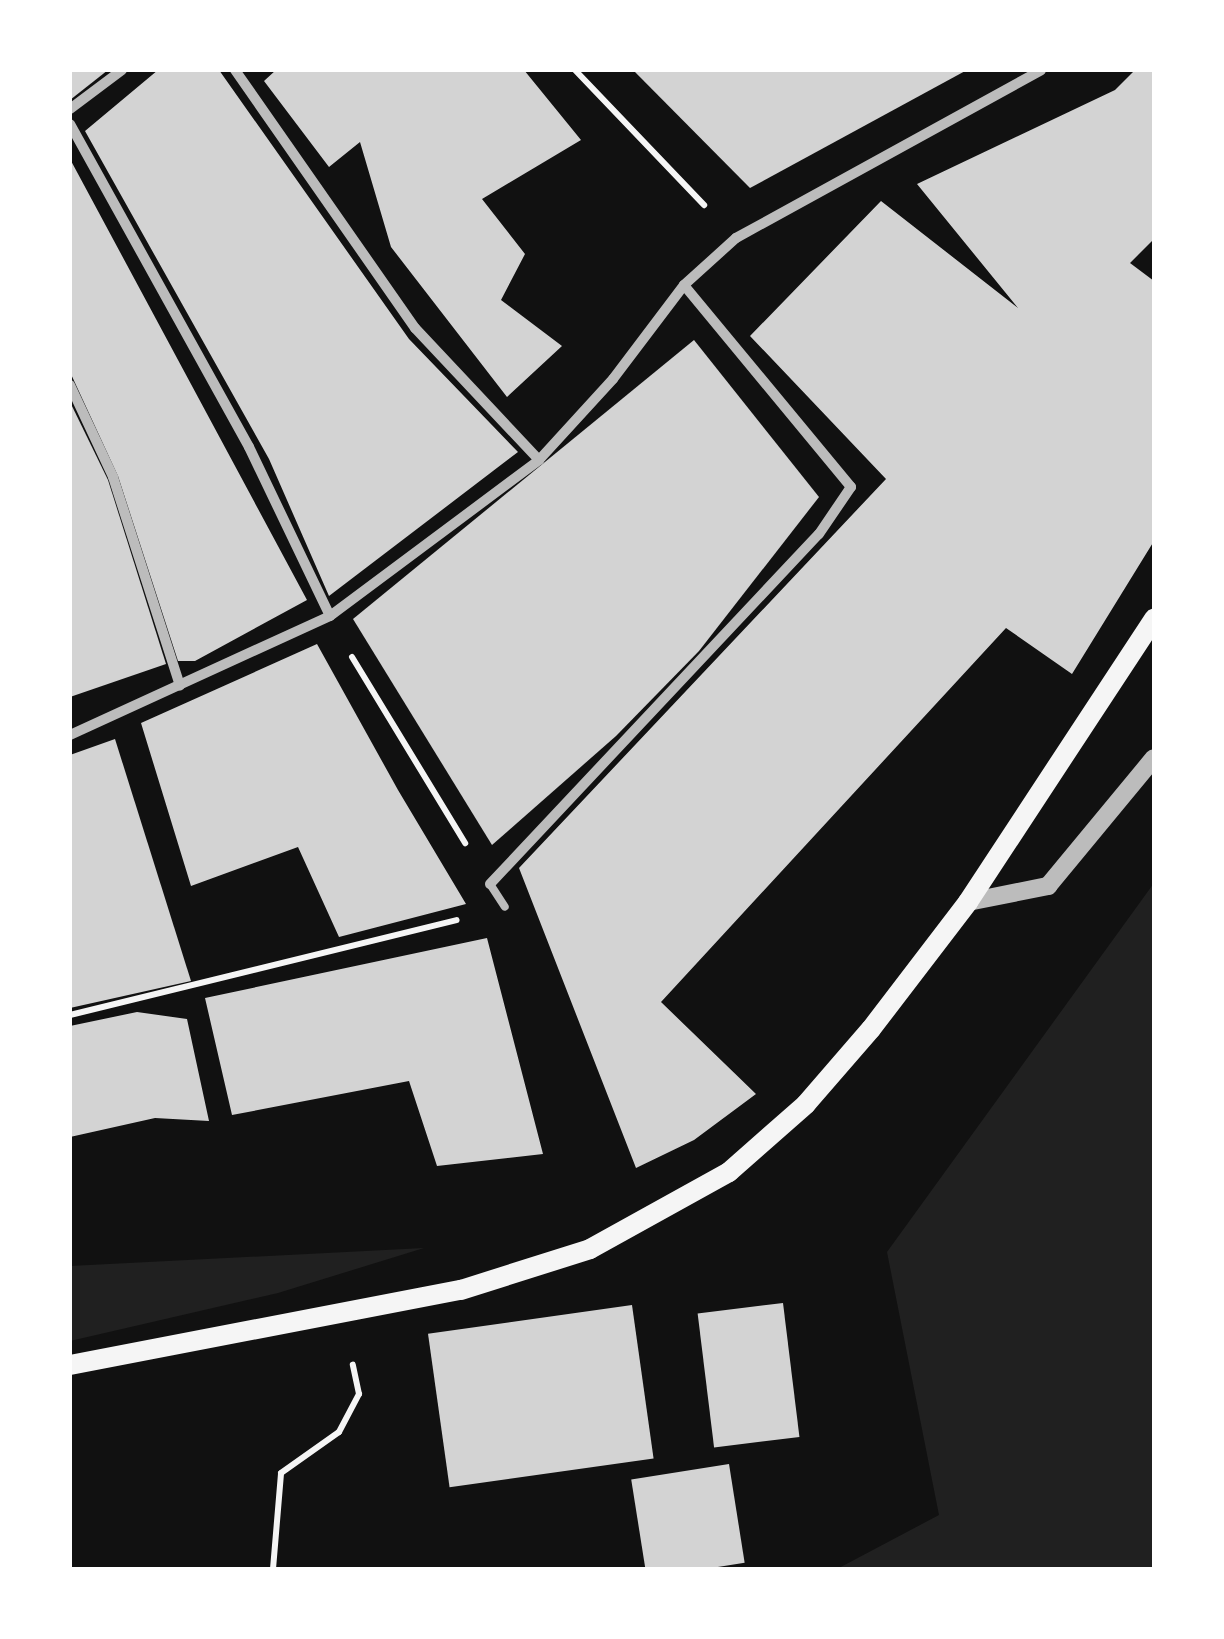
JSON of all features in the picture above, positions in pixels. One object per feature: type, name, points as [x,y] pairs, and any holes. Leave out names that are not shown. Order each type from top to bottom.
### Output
[{"type":"main road","points":[[70,1365],[460,1290],[590,1248],[729,1172],[806,1104],[968,902],[1154,619]]},
{"type":"street","points":[[70,109],[122,70]]},
{"type":"street","points":[[235,70],[415,328],[539,460]]},
{"type":"street","points":[[70,735],[330,616],[539,460],[613,378],[684,285],[736,238],[1042,70]]},
{"type":"street","points":[[70,124],[248,446],[330,616]]},
{"type":"street","points":[[490,884],[819,534],[851,487],[684,285]]},
{"type":"street","points":[[70,385],[113,477],[180,686]]},
{"type":"street","points":[[968,902],[1048,886],[1154,758]]},
{"type":"lane","points":[[490,884],[504,907]]},
{"type":"path","points":[[575,70],[736,238]]},
{"type":"path","points":[[330,616],[490,884]]},
{"type":"path","points":[[70,1015],[504,907]]},
{"type":"path","points":[[273,1569],[282,1474],[339,1432],[359,1394],[353,1364]]},
{"type":"shaded area","points":[[1154,883],[1154,1569],[837,1569],[939,1515],[887,1252]]},
{"type":"shaded area","points":[[424,1248],[278,1293],[70,1341],[70,1266]]},
{"type":"building","points":[[70,70],[108,70],[70,100]]},
{"type":"building","points":[[158,70],[219,70],[409,339],[518,452],[329,596],[269,459],[85,131]]},
{"type":"building","points":[[276,70],[524,70],[581,140],[482,199],[525,254],[501,300],[562,346],[507,397],[391,247],[360,142],[329,167],[264,81]]},
{"type":"building","points":[[633,70],[967,70],[750,188]]},
{"type":"building","points":[[1135,70],[1154,70],[1154,239],[1130,263],[1154,281],[1154,541],[1072,674],[1006,628],[661,1002],[756,1094],[694,1140],[636,1168],[519,868],[886,479],[750,336],[881,201],[1018,308],[917,184],[1115,90]]},
{"type":"building","points":[[70,159],[307,600],[195,661],[178,661],[118,476],[70,372]]},
{"type":"building","points":[[694,340],[819,497],[699,651],[616,736],[492,845],[353,619]]},
{"type":"building","points":[[70,402],[108,480],[166,664],[70,697]]},
{"type":"building","points":[[317,644],[466,904],[339,937],[298,847],[191,886],[141,723]]},
{"type":"building","points":[[115,739],[191,981],[70,1008],[70,755]]},
{"type":"building","points":[[487,938],[543,1154],[437,1166],[409,1081],[232,1115],[205,998]]},
{"type":"building","points":[[137,1012],[187,1019],[209,1121],[155,1118],[70,1137],[70,1026]]},
{"type":"building","points":[[783,1303],[799,1437],[714,1447],[698,1313]]},
{"type":"building","points":[[632,1305],[654,1458],[450,1487],[428,1334]]},
{"type":"building","points":[[729,1464],[745,1563],[705,1569],[645,1569],[631,1479]]}]
